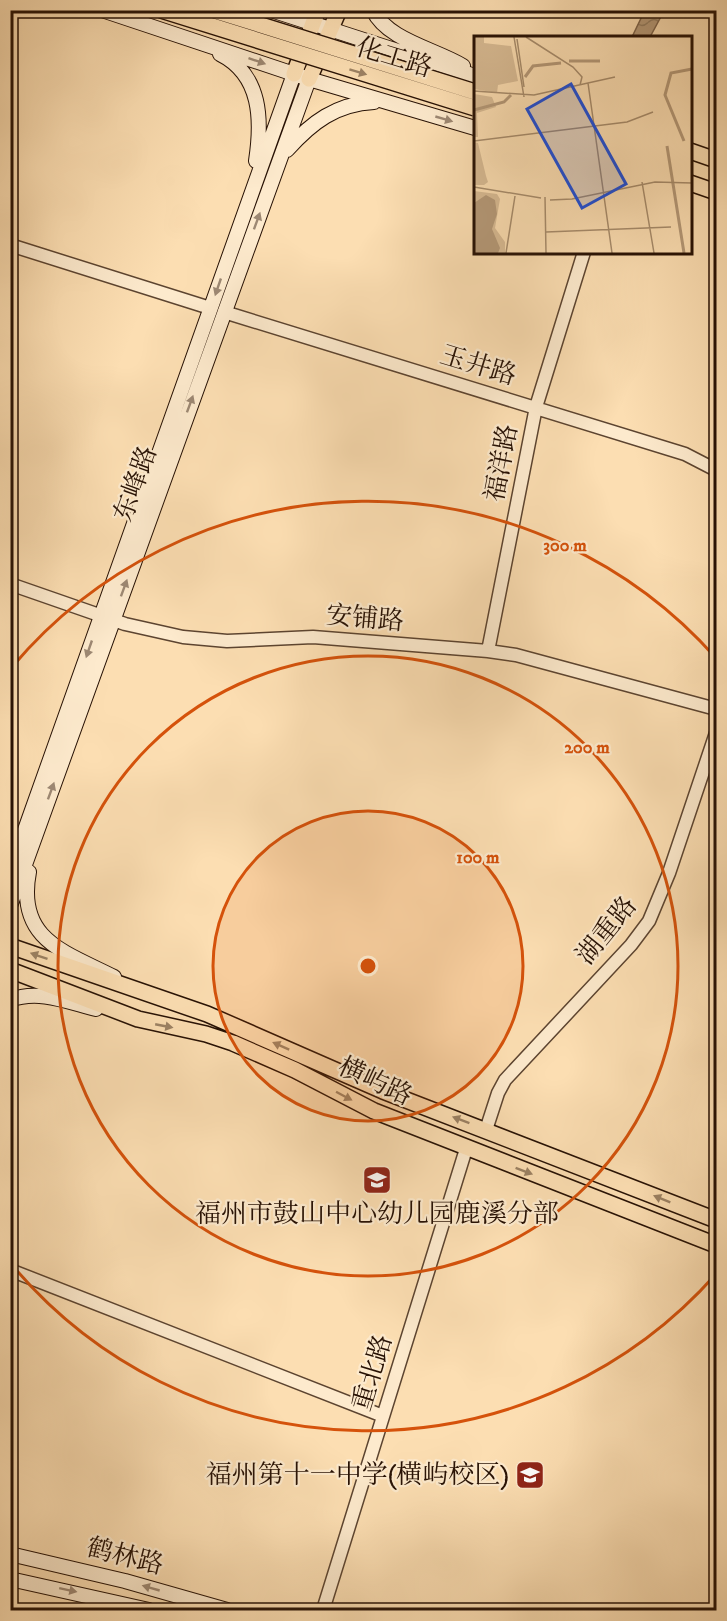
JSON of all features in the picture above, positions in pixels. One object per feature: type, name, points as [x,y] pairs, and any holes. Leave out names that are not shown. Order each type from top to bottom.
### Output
[{"type":"main road","points":[[102,10],[309,79],[474,128]]},
{"type":"main road","name":"化工路","points":[[161,10],[474,108]]},
{"type":"main road","name":"化工路","points":[[213,10],[474,92]]},
{"type":"main road","points":[[271,10],[315,17],[331,29],[474,74]]},
{"type":"main road","points":[[309,79],[339,10]]},
{"type":"main road","points":[[374,10],[381,23],[391,32],[441,53],[474,73]]},
{"type":"main road","points":[[294,74],[315,17]]},
{"type":"main road","points":[[186,37],[234,63],[241,69],[254,91],[259,112],[259,139],[250,194]]},
{"type":"main road","name":"东峰路","points":[[217,310],[250,194],[294,74]]},
{"type":"main road","name":"东峰路","points":[[10,906],[38,830],[107,618],[217,310],[281,156],[309,79]]},
{"type":"main road","points":[[281,156],[302,134],[329,113],[360,103],[383,102]]},
{"type":"main road","points":[[691,151],[717,160]]},
{"type":"main road","points":[[691,183],[717,192]]},
{"type":"main road","name":"东峰路","points":[[10,872],[39,791],[107,618]]},
{"type":"main road","points":[[10,847],[27,804],[39,791]]},
{"type":"main road","points":[[38,830],[27,889],[30,914],[39,932],[61,951],[146,992]]},
{"type":"main road","name":"横屿路","points":[[10,946],[207,1014],[383,1091],[717,1220]]},
{"type":"main road","name":"横屿路","points":[[10,970],[138,1020],[206,1034],[233,1043],[285,1065],[374,1111],[466,1149],[717,1245]]},
{"type":"main road","points":[[10,1000],[29,996],[45,996],[138,1020]]},
{"type":"main road","name":"鹤林路","points":[[10,1554],[135,1584],[227,1611]]},
{"type":"main road","name":"鹤林路","points":[[10,1579],[150,1611]]},
{"type":"street","name":"玉井路","points":[[10,245],[685,454],[717,470]]},
{"type":"street","name":"福洋路","points":[[488,651],[536,407],[583,254]]},
{"type":"street","name":"安铺路","points":[[10,584],[107,618],[162,633],[205,640],[313,637],[488,651],[516,655],[717,709]]},
{"type":"street","name":"湖重路","points":[[486,1130],[498,1093],[505,1080],[631,945],[654,913],[717,733]]},
{"type":"street","name":"重北路","points":[[323,1611],[466,1149]]},
{"type":"street","points":[[10,1270],[383,1416]]},
{"type":"water","points":[[645,10],[664,11],[651,36],[632,36]]},
{"type":"place","name":"福州市鼓山中心幼儿园鹿溪分部","points":[[377,1180]]},
{"type":"place","name":"福州第十一中学(横屿校区)","points":[[530,1475]]}]
